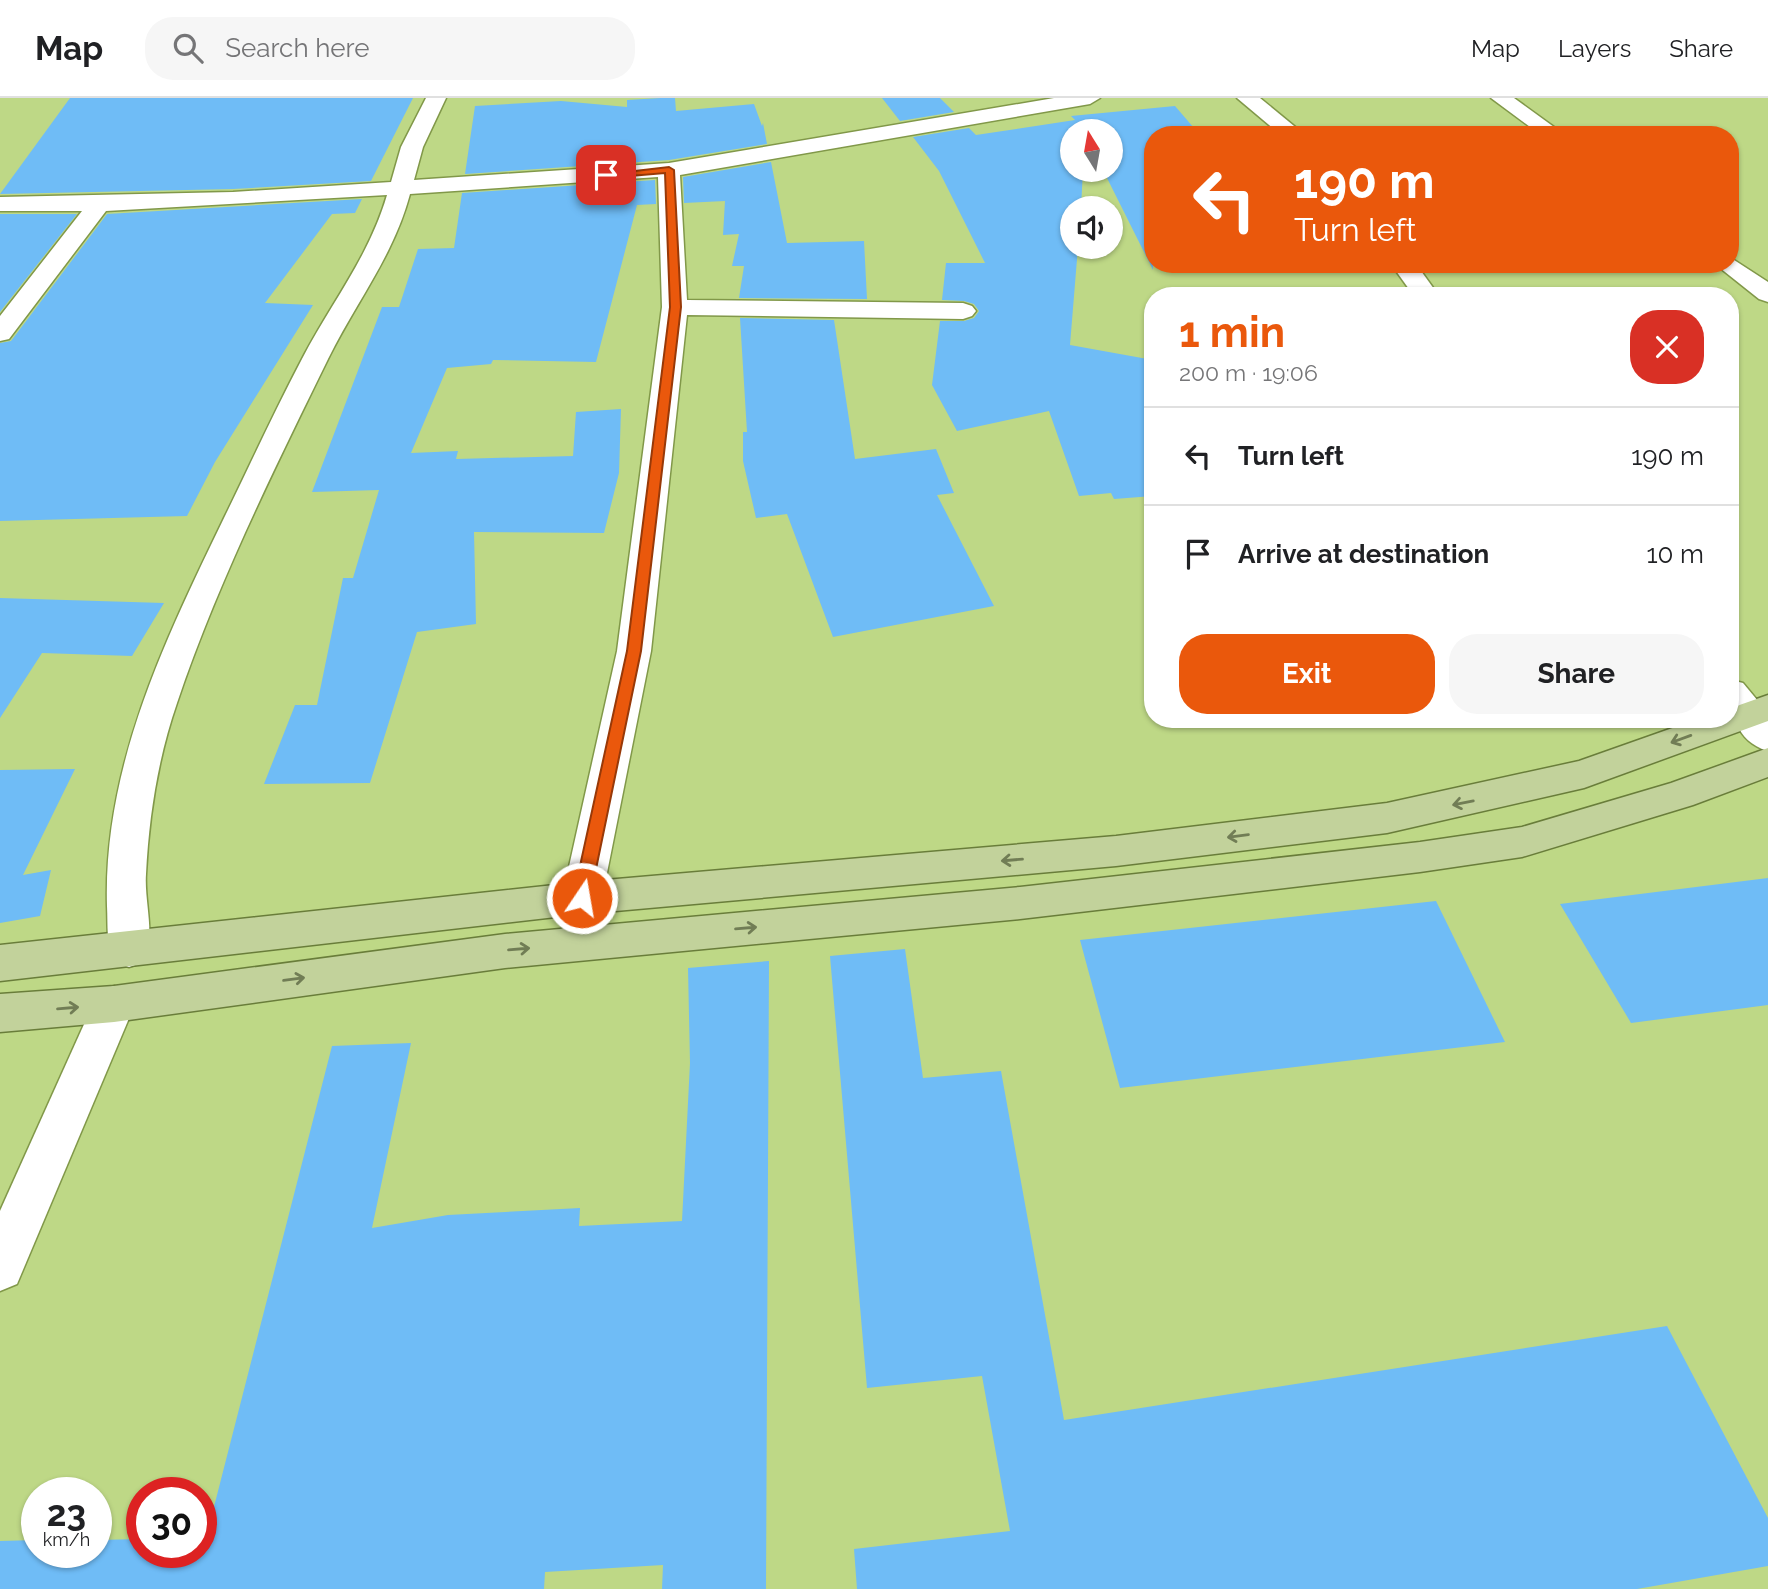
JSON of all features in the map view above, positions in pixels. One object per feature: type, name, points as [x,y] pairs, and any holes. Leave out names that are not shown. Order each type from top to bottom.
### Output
[{"type":"main road","points":[[0,963],[582,898],[1116,851],[1387,818],[1483,799],[1584,774],[1712,728]]},
{"type":"main road","points":[[0,1013],[114,1004],[505,951],[1020,903],[1420,857],[1522,842],[1680,795],[1768,762]]},
{"type":"street","points":[[129,950],[126,877],[134,792],[159,702],[209,582],[316,357],[388,231],[412,147],[436,98]]},
{"type":"street","points":[[0,204],[99,204],[401,190],[669,170],[1090,98]]},
{"type":"street","points":[[1247,98],[1283,126]]},
{"type":"street","points":[[1501,98],[1542,126]]},
{"type":"street","points":[[582,898],[634,651],[675,307],[669,170]]},
{"type":"street","points":[[0,333],[99,204]]},
{"type":"street","points":[[1739,273],[1768,294]]},
{"type":"street","points":[[675,307],[963,312]]},
{"type":"street","points":[[0,1267],[114,1004]]},
{"type":"building","points":[[70,98],[413,98],[371,181],[233,189],[0,194]]},
{"type":"building","points":[[675,98],[676,111],[754,104],[762,126],[763,123],[767,144],[669,160],[465,174],[475,106],[561,101],[627,107],[627,100]]},
{"type":"building","points":[[882,98],[940,98],[954,112],[900,121]]},
{"type":"building","points":[[1175,106],[1192,126],[1144,126],[1144,252],[1123,210],[1123,196],[1116,196],[1109,182],[1124,182],[1124,119],[1074,119],[1071,116]]},
{"type":"building","points":[[1060,122],[1060,182],[1082,182],[1082,196],[1060,196],[1060,259],[1077,259],[1070,345],[1144,358],[1144,497],[1114,499],[1111,493],[1079,496],[1049,411],[957,431],[932,385],[940,321],[964,321],[974,318],[979,311],[974,304],[964,301],[942,300],[946,263],[985,263],[939,171],[913,137],[969,128],[976,135]]},
{"type":"building","points":[[771,162],[787,243],[864,241],[867,299],[739,298],[744,266],[732,266],[739,234],[723,235],[725,201],[684,203],[683,177]]},
{"type":"building","points":[[655,180],[656,204],[637,205],[596,362],[493,360],[491,364],[447,368],[411,453],[458,451],[456,459],[573,456],[576,412],[621,409],[619,473],[604,533],[474,532],[476,624],[417,632],[370,783],[264,784],[295,705],[317,705],[343,578],[353,578],[379,490],[312,492],[382,307],[399,307],[418,249],[454,248],[462,193]]},
{"type":"building","points":[[362,199],[355,213],[332,214],[265,303],[313,305],[215,462],[187,516],[0,521],[0,343],[11,341],[107,214]]},
{"type":"building","points":[[0,214],[77,214],[0,312]]},
{"type":"building","points":[[740,318],[834,320],[855,459],[936,449],[954,493],[937,495],[994,606],[833,637],[787,514],[756,518],[743,461],[743,432],[747,432]]},
{"type":"building","points":[[0,598],[164,603],[132,656],[42,653],[0,718]]},
{"type":"building","points":[[75,769],[23,875],[51,870],[40,916],[0,923],[0,770]]},
{"type":"building","points":[[1768,878],[1768,1005],[1631,1023],[1560,904]]},
{"type":"building","points":[[1436,901],[1505,1042],[1120,1088],[1080,940]]},
{"type":"building","points":[[905,949],[923,1078],[1001,1071],[1064,1420],[1667,1326],[1768,1518],[1768,1566],[1637,1589],[857,1589],[854,1549],[1010,1531],[982,1376],[867,1388],[830,956]]},
{"type":"building","points":[[769,961],[766,1589],[662,1589],[663,1565],[545,1572],[544,1589],[0,1589],[0,1541],[21,1540],[21,1568],[112,1568],[112,1540],[126,1539],[126,1568],[217,1568],[217,1495],[332,1046],[411,1043],[372,1228],[448,1215],[580,1208],[579,1226],[682,1221],[690,1063],[688,968]]},
{"type":"route","points":[[582,898],[634,651],[675,307],[669,170],[606,175]]}]
